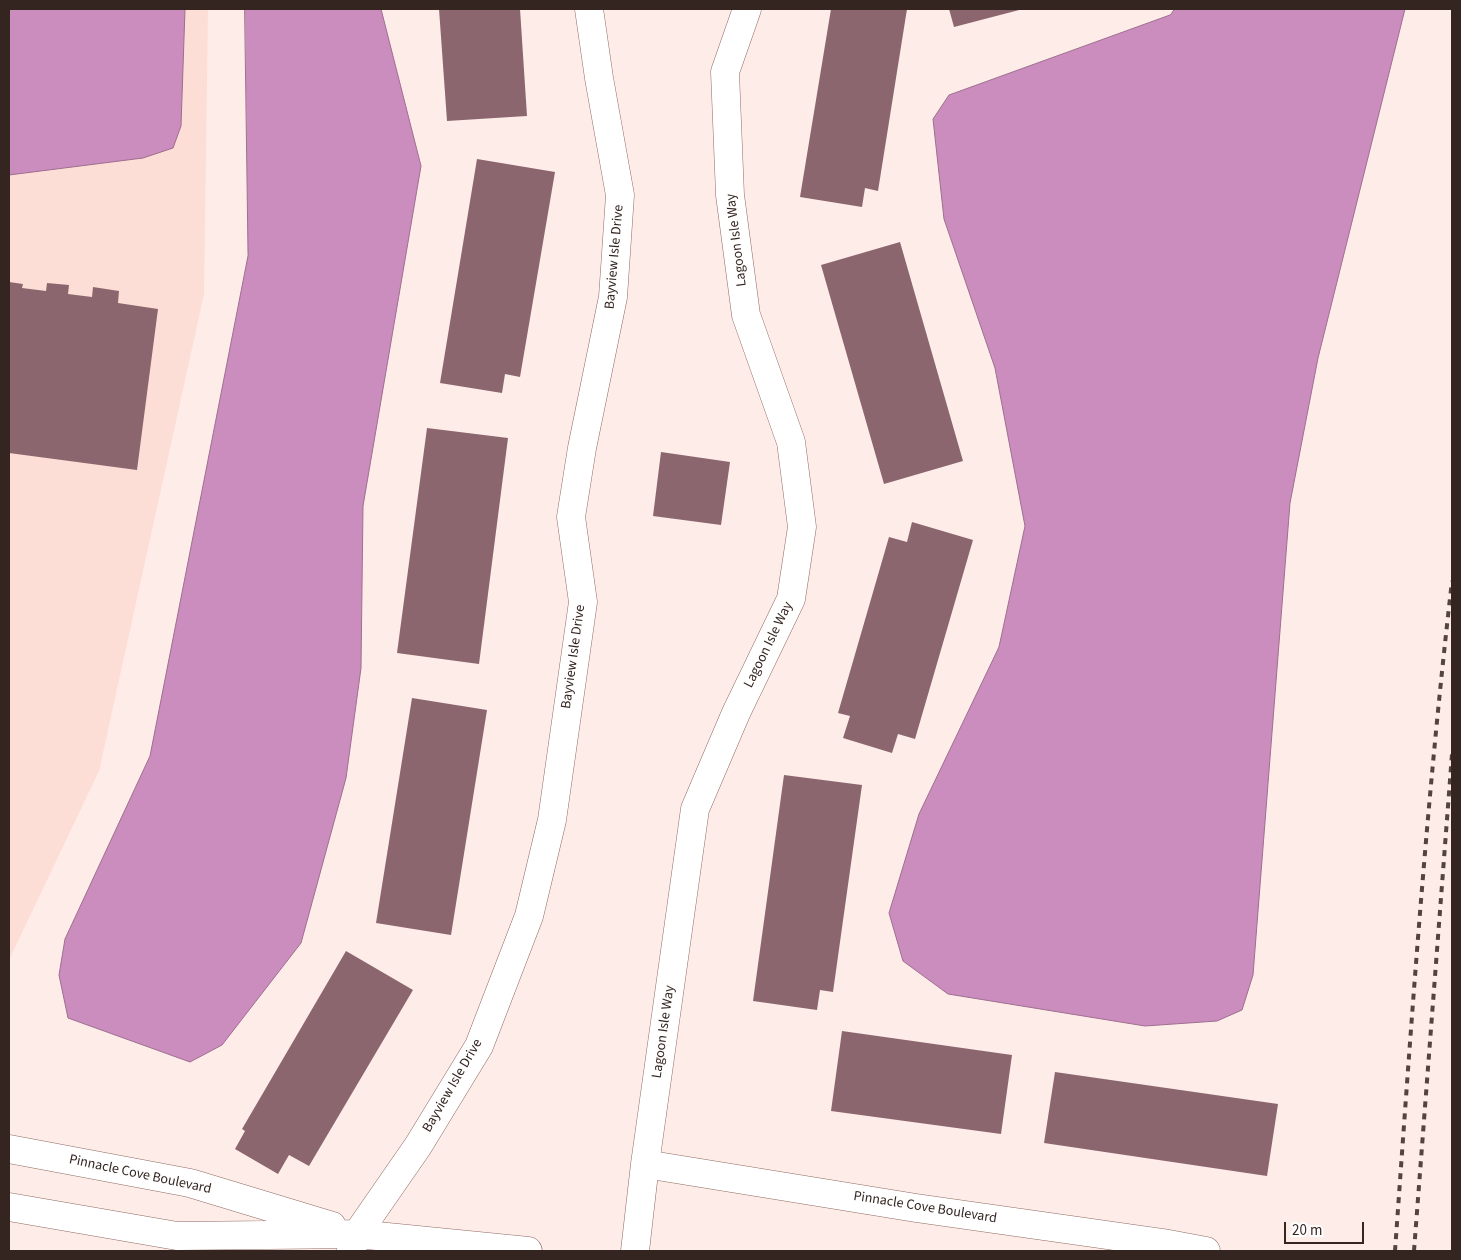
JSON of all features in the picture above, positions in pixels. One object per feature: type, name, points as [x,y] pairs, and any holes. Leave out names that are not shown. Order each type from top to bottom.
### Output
[{"type":"lane","name":"Bayview Isle Drive","points":[[354,1242],[418,1146],[478,1046],[529,916],[552,820],[583,602],[572,517],[582,448],[613,297],[620,195],[589,9]]},
{"type":"lane","name":"Lagoon Isle Way","points":[[635,1251],[645,1164],[695,809],[736,713],[792,599],[802,527],[791,442],[746,315],[730,196],[725,72],[747,9]]},
{"type":"lane","name":"Pinnacle Cove Boulevard","points":[[9,1149],[190,1183],[354,1242]]},
{"type":"lane","name":"Pinnacle Cove Boulevard","points":[[645,1164],[916,1208],[1163,1243],[1206,1251]]},
{"type":"lane","name":"Pinnacle Cove Boulevard","points":[[9,1208],[177,1236],[354,1242],[528,1251]]},
{"type":"shaded area","points":[[9,9],[208,9],[204,294],[99,771],[9,960]]},
{"type":"shaded area","points":[[9,9],[185,9],[181,126],[173,148],[143,158],[9,175]]},
{"type":"shaded area","points":[[245,9],[381,9],[421,166],[363,506],[361,668],[346,778],[301,943],[222,1045],[190,1062],[68,1018],[59,975],[65,939],[150,756],[248,256]]},
{"type":"shaded area","points":[[1175,9],[1405,9],[1318,358],[1290,503],[1253,975],[1242,1010],[1217,1021],[1145,1026],[948,994],[903,961],[889,913],[919,814],[999,647],[1025,526],[995,368],[944,219],[933,119],[949,95],[1170,15]]},
{"type":"building","points":[[439,9],[520,9],[527,116],[447,121]]},
{"type":"building","points":[[831,9],[907,9],[878,191],[865,188],[862,207],[800,197]]},
{"type":"building","points":[[949,9],[1023,9],[954,27]]},
{"type":"building","points":[[477,159],[555,172],[520,377],[505,374],[502,393],[440,383]]},
{"type":"building","points":[[900,242],[963,461],[884,484],[821,265]]},
{"type":"building","points":[[9,282],[23,284],[22,288],[46,291],[47,283],[69,285],[68,294],[92,297],[93,287],[119,291],[118,303],[158,309],[137,470],[9,453]]},
{"type":"building","points":[[427,428],[508,438],[479,664],[397,653]]},
{"type":"building","points":[[661,452],[730,462],[721,525],[653,516]]},
{"type":"building","points":[[912,522],[973,540],[915,739],[898,734],[892,753],[843,738],[850,716],[838,713],[889,537],[907,542]]},
{"type":"building","points":[[412,698],[487,710],[451,935],[376,923]]},
{"type":"building","points":[[784,775],[862,785],[833,992],[820,990],[817,1010],[753,1001]]},
{"type":"building","points":[[346,951],[413,990],[309,1166],[289,1155],[278,1174],[235,1149],[245,1131],[242,1129]]},
{"type":"building","points":[[842,1031],[1012,1055],[1001,1134],[831,1111]]},
{"type":"building","points":[[1055,1072],[1278,1104],[1267,1176],[1044,1143]]},
{"type":"railway","points":[[1395,1251],[1434,748],[1452,581]]},
{"type":"railway","points":[[1414,1251],[1452,754]]}]
